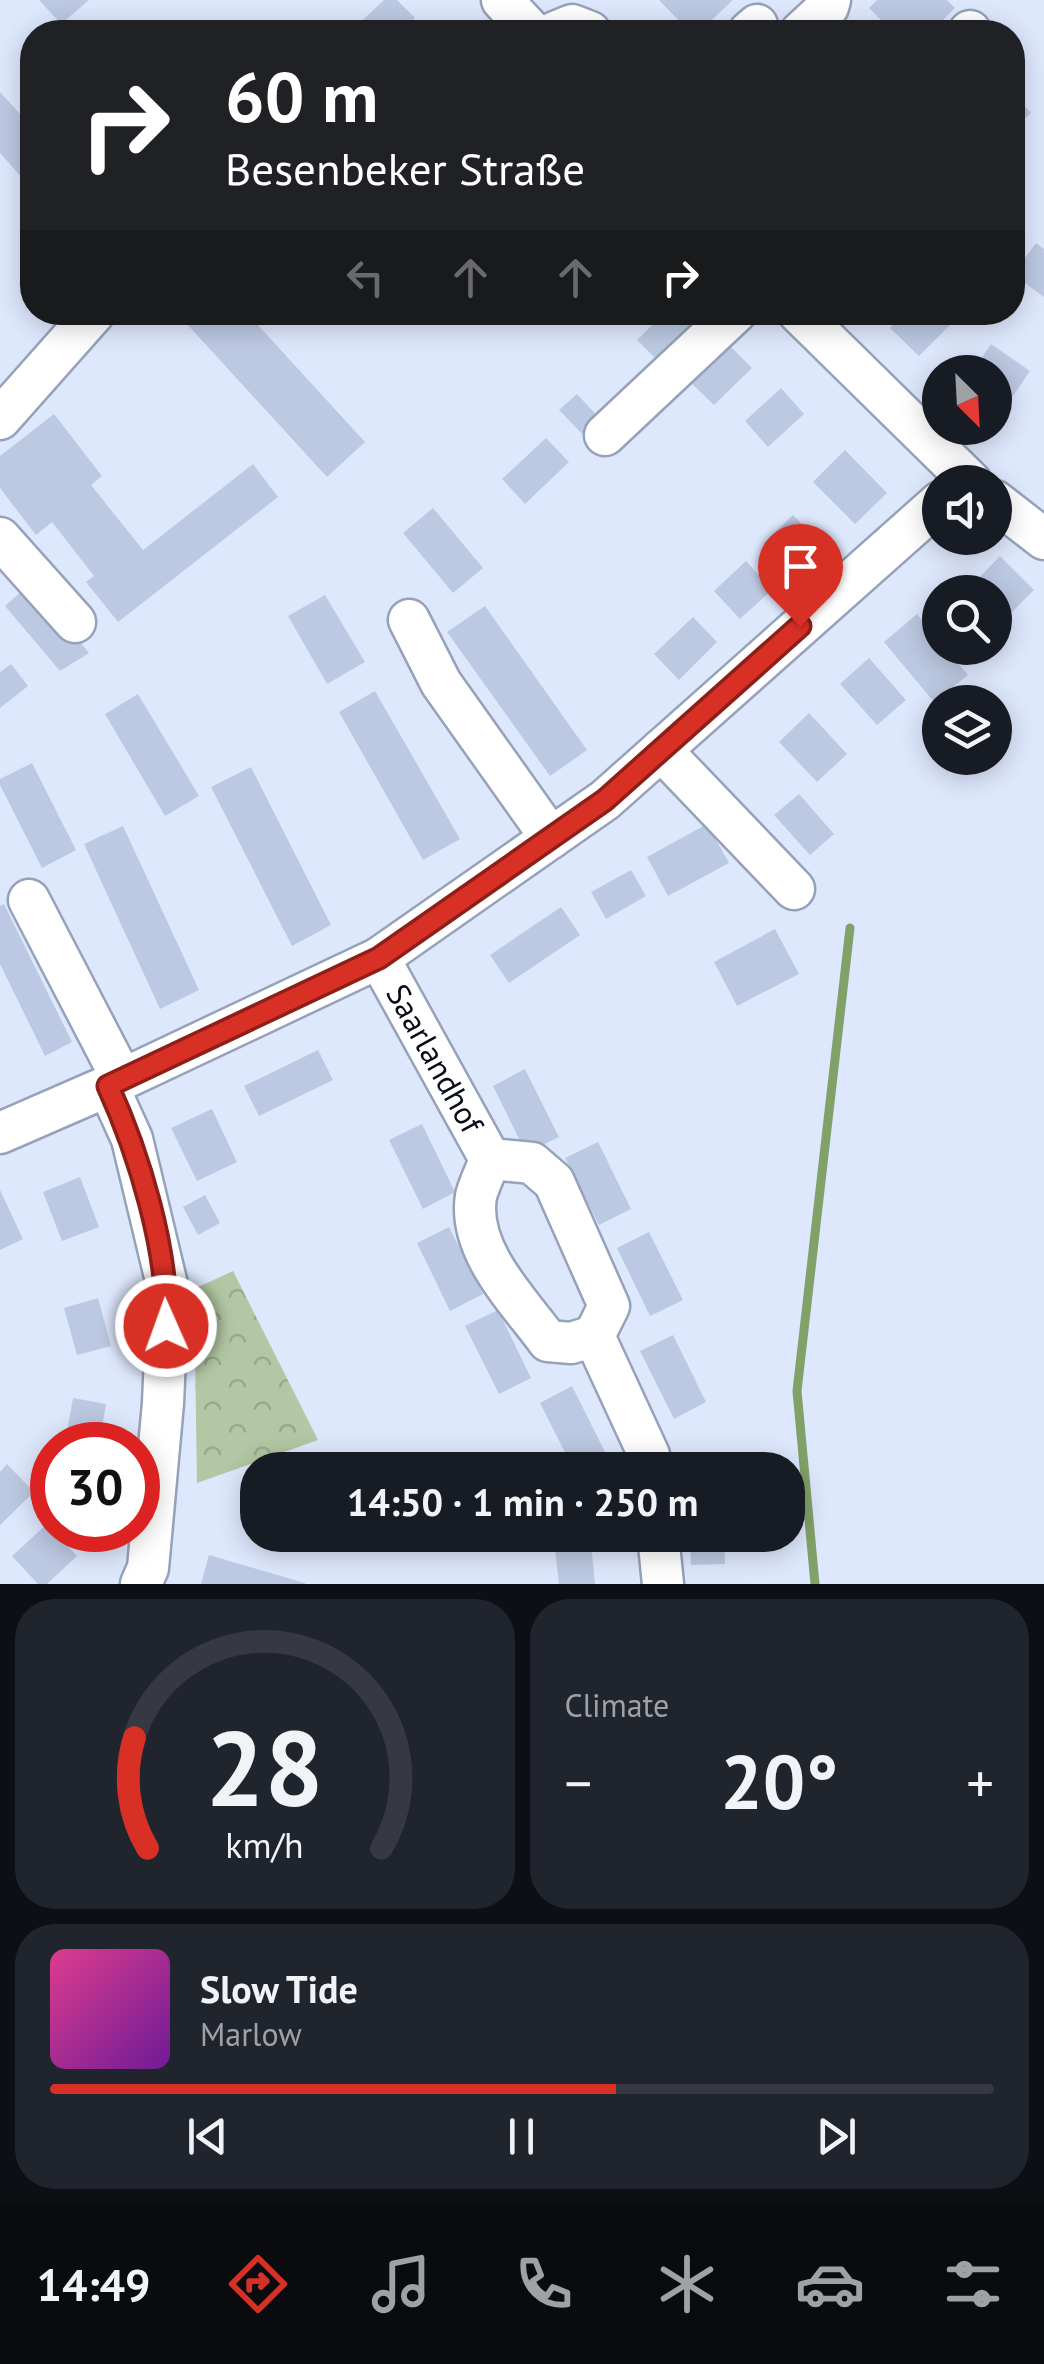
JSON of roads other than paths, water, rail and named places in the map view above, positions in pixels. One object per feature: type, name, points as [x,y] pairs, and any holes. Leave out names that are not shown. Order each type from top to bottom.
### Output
[{"type":"street","points":[[502,0],[521,20]]},
{"type":"street","points":[[813,20],[830,0]]},
{"type":"street","points":[[0,419],[83,325]]},
{"type":"street","points":[[605,435],[722,325]]},
{"type":"street","points":[[823,325],[946,465]]},
{"type":"street","points":[[1012,518],[1044,539]]},
{"type":"street","points":[[0,1132],[115,1083],[379,958],[605,800],[922,527]]},
{"type":"street","points":[[0,538],[75,622]]},
{"type":"street","points":[[409,620],[441,683],[551,838]]},
{"type":"street","points":[[661,750],[794,889]]},
{"type":"street","points":[[29,900],[115,1083],[168,1288],[163,1402],[148,1568],[142,1584]]},
{"type":"street","name":"Saarlandhof","points":[[379,958],[490,1159],[476,1196],[476,1225],[490,1262],[548,1341],[571,1343],[594,1336],[610,1306],[554,1182],[532,1164],[490,1159]]},
{"type":"street","points":[[594,1336],[648,1452]]},
{"type":"street","points":[[660,1552],[663,1584]]},
{"type":"waterway","points":[[815,1584],[797,1391],[850,928]]}]
